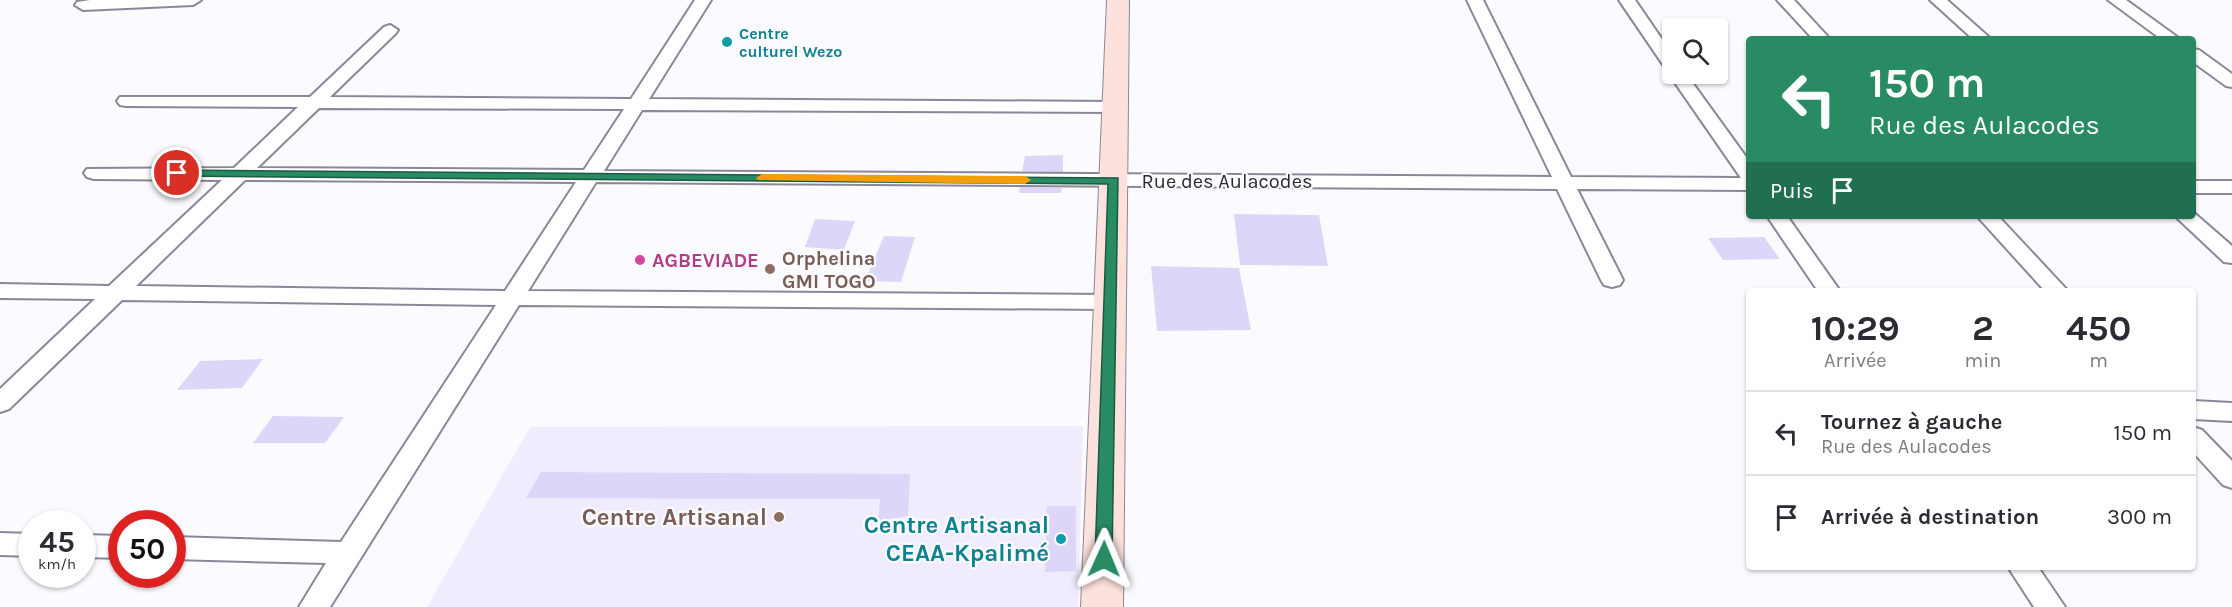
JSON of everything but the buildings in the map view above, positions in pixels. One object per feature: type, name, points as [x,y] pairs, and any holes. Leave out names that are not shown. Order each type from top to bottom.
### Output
[{"type":"main road","points":[[1102,607],[1118,0]]},
{"type":"street","points":[[83,4],[193,0]]},
{"type":"street","points":[[314,607],[703,0]]},
{"type":"street","points":[[1475,0],[1612,280]]},
{"type":"street","points":[[1628,0],[1662,50]]},
{"type":"street","points":[[1785,0],[1819,36]]},
{"type":"street","points":[[1938,0],[1980,36]]},
{"type":"street","points":[[2116,0],[2168,36]]},
{"type":"street","points":[[0,403],[390,30]]},
{"type":"street","points":[[2196,56],[2232,82]]},
{"type":"street","points":[[1685,84],[1746,171]]},
{"type":"street","points":[[126,101],[1114,107]]},
{"type":"street","name":"Rue des Aulacodes","points":[[94,173],[1746,184]]},
{"type":"street","points":[[2196,187],[2232,187]]},
{"type":"street","points":[[1779,219],[1827,288]]},
{"type":"street","points":[[1990,219],[2054,288]]},
{"type":"street","points":[[2188,219],[2232,257]]},
{"type":"street","points":[[0,291],[512,298],[1109,302]]},
{"type":"street","points":[[2196,410],[2232,411]]},
{"type":"street","points":[[2196,439],[2232,478]]},
{"type":"street","points":[[0,544],[18,545]]},
{"type":"street","points":[[186,548],[349,553]]},
{"type":"street","points":[[2024,570],[2050,607]]},
{"type":"shaded area","name":"Centre Artisanal","points":[[1083,426],[1078,607],[427,607],[530,427]]},
{"type":"slow traffic","points":[[762,178],[1025,180]]},
{"type":"place","name":"Centre culturel Wezo","points":[[727,42]]},
{"type":"place","name":"AGBEVIADE","points":[[640,260]]},
{"type":"place","name":"Orphelina GMI TOGO","points":[[770,269]]},
{"type":"place","name":"Centre Artisanal","points":[[779,517]]},
{"type":"place","name":"Centre Artisanal CEAA-Kpalimé","points":[[1061,539]]},
{"type":"route","points":[[177,173],[1114,181],[1104,559]]}]
